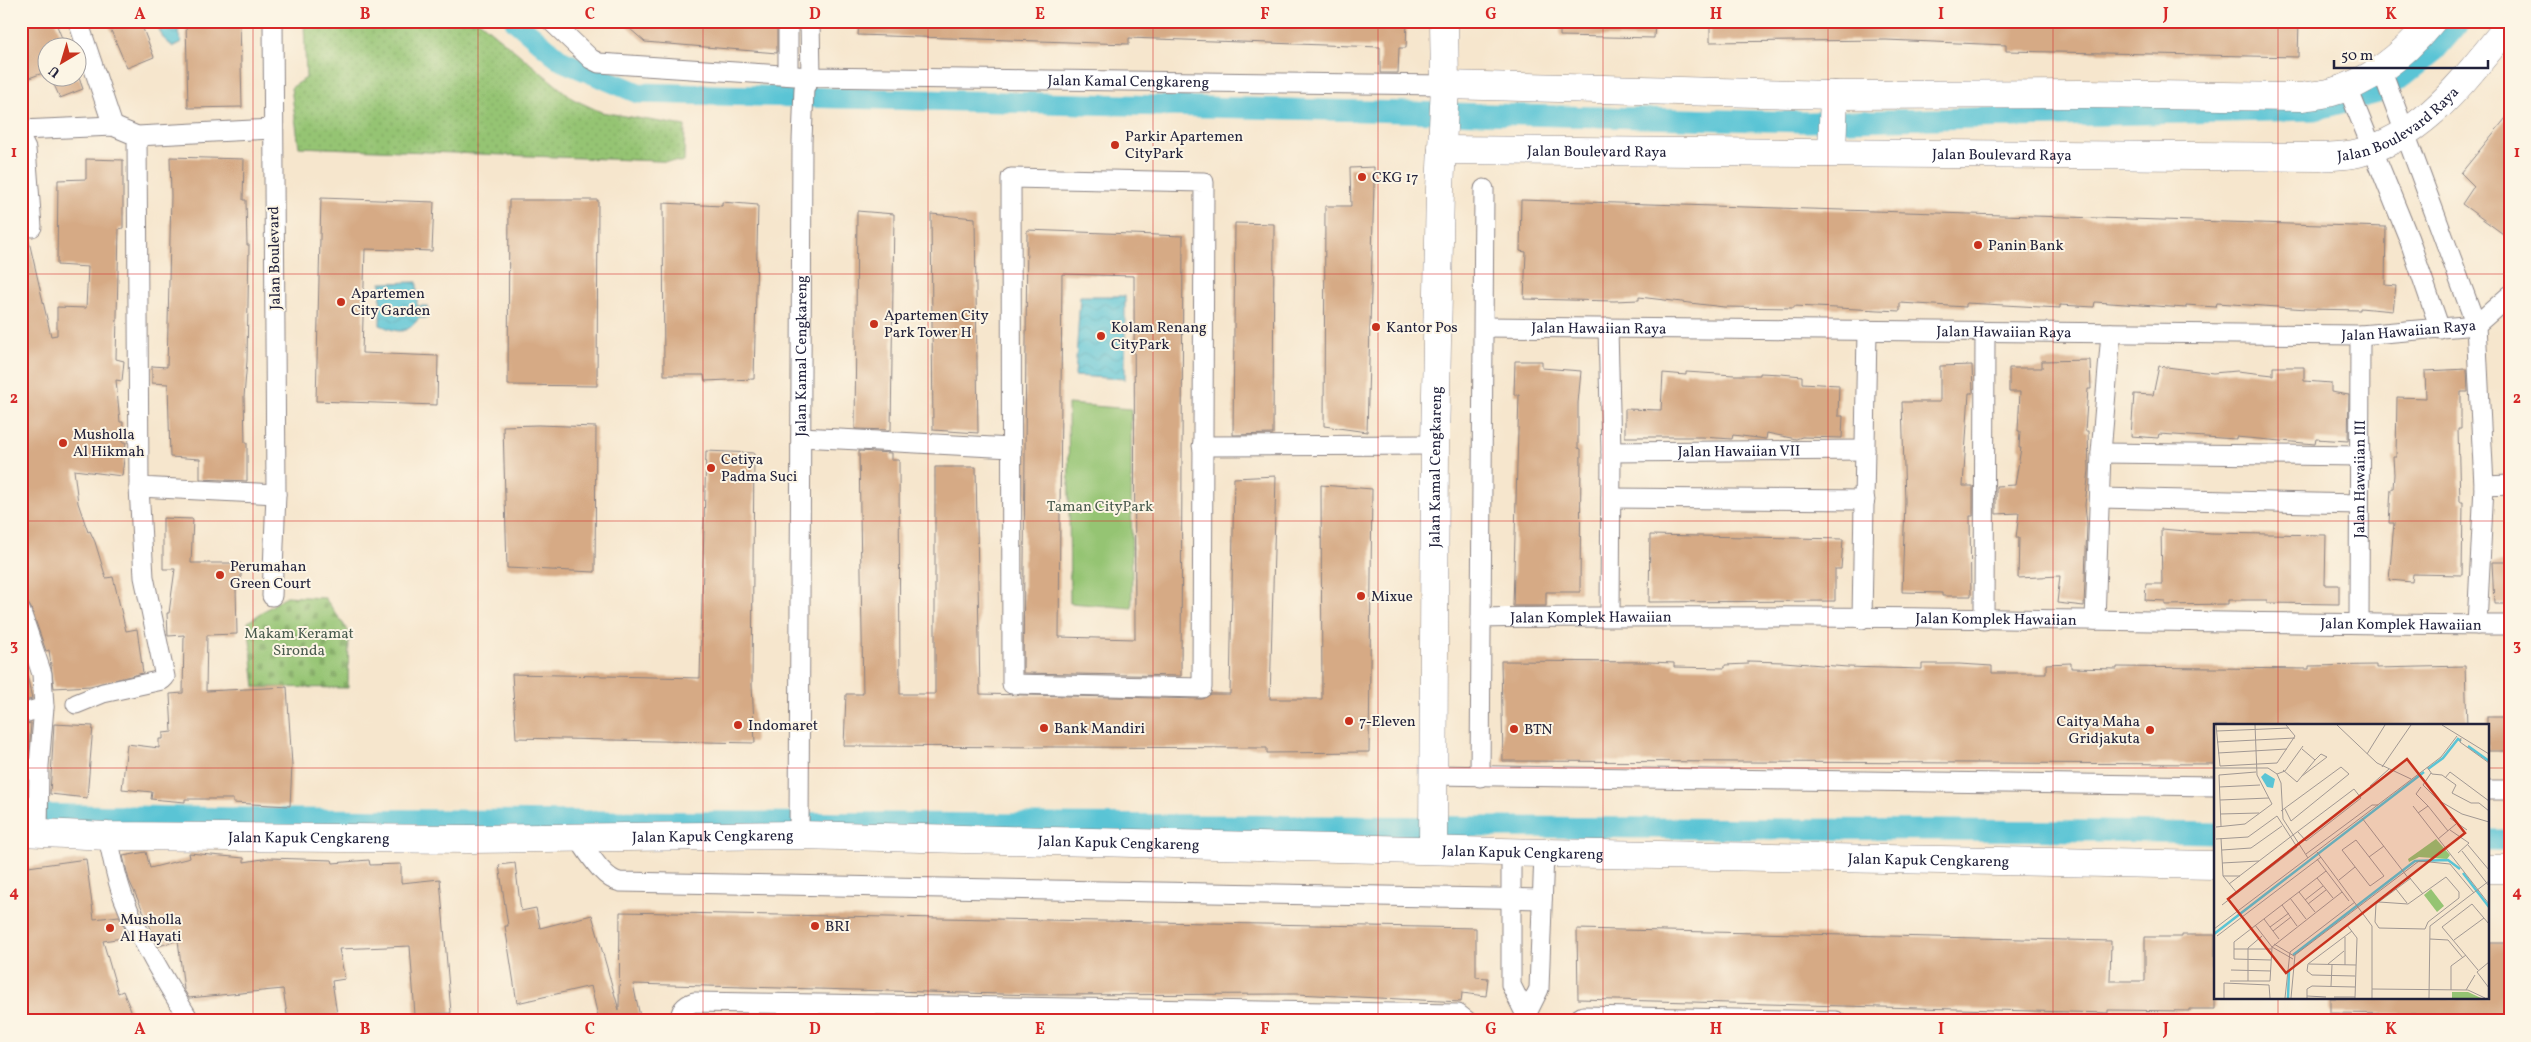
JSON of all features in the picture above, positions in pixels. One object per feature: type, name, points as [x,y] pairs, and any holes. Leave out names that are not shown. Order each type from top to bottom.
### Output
[{"type":"street","points":[[78,21],[113,126]]},
{"type":"street","name":"Jalan Boulevard","points":[[272,596],[276,494],[272,129],[273,21]]},
{"type":"street","name":"Jalan Kamal Cengkareng","points":[[551,21],[591,59],[599,63],[788,75],[806,86],[1444,93]]},
{"type":"street","points":[[788,21],[788,75]]},
{"type":"street","points":[[806,86],[810,21]]},
{"type":"street","name":"Jalan Kamal Cengkareng","points":[[1434,845],[1435,445],[1444,93],[1444,21]]},
{"type":"street","points":[[1444,93],[1834,99],[2084,94],[2302,97],[2333,92],[2350,92],[2383,75],[2432,21]]},
{"type":"street","name":"Jalan Boulevard Raya","points":[[1442,143],[2320,158],[2358,153],[2370,142],[2402,127],[2416,127],[2448,97],[2510,24]]},
{"type":"street","points":[[2383,75],[2476,325],[2484,486],[2477,625]]},
{"type":"street","name":"Jalan Kamal Cengkareng","points":[[799,832],[803,126],[806,86]]},
{"type":"street","points":[[2350,92],[2409,239],[2440,328]]},
{"type":"street","points":[[1832,149],[1834,99]]},
{"type":"street","points":[[21,130],[113,126],[137,136],[272,129]]},
{"type":"street","points":[[76,704],[103,693],[162,680],[165,677],[144,577],[139,487],[137,136]]},
{"type":"street","points":[[21,139],[26,149],[32,227]]},
{"type":"street","points":[[1011,178],[1204,182],[1202,446],[1202,688],[1012,684],[1011,178]]},
{"type":"street","points":[[1480,776],[1485,327],[1484,188]]},
{"type":"street","points":[[2409,239],[2438,227]]},
{"type":"street","name":"Jalan Hawaiian Raya","points":[[1485,327],[2360,335],[2476,325],[2507,303]]},
{"type":"street","points":[[1608,328],[1611,452],[1610,616]]},
{"type":"street","points":[[1862,619],[1867,330]]},
{"type":"street","points":[[1984,620],[1985,333]]},
{"type":"street","points":[[2095,620],[2101,453],[2111,333]]},
{"type":"street","name":"Jalan Hawaiian III","points":[[2359,623],[2360,335]]},
{"type":"street","points":[[801,437],[1012,448]]},
{"type":"street","points":[[1202,446],[1435,445]]},
{"type":"street","name":"Jalan Hawaiian VII","points":[[1611,452],[1865,450]]},
{"type":"street","points":[[2101,453],[2360,456]]},
{"type":"street","points":[[2484,486],[2510,485]]},
{"type":"street","points":[[139,487],[276,494]]},
{"type":"street","points":[[1611,498],[1864,500]]},
{"type":"street","points":[[2100,498],[2359,504]]},
{"type":"street","points":[[21,612],[42,674],[44,707],[34,823]]},
{"type":"street","name":"Jalan Komplek Hawaiian","points":[[1482,618],[1610,616],[2510,625]]},
{"type":"street","points":[[21,714],[44,707]]},
{"type":"street","points":[[1433,775],[2214,786]]},
{"type":"street","points":[[2488,790],[2510,790]]},
{"type":"street","name":"Jalan Kapuk Cengkareng","points":[[34,823],[108,836],[470,840],[799,832],[1434,845],[1544,853],[2214,864]]},
{"type":"street","points":[[108,836],[114,867],[124,900],[167,984],[190,1021]]},
{"type":"street","points":[[578,838],[606,874],[615,881],[620,882],[1542,899]]},
{"type":"street","points":[[1511,852],[1509,899],[1511,985],[1526,1018]]},
{"type":"street","points":[[1526,1018],[1539,989],[1544,853]]},
{"type":"street","points":[[2488,869],[2510,870]]},
{"type":"street","points":[[680,1021],[680,1014],[686,1005],[694,1002],[1458,1014],[1467,1021]]},
{"type":"street","points":[[1575,1021],[1583,1016],[1836,1021]]},
{"type":"green space","points":[[304,21],[479,21],[573,99],[601,112],[685,126],[684,162],[299,147],[291,88],[306,78]]},
{"type":"green space","name":"Taman CityPark","points":[[1068,404],[1131,409],[1132,608],[1070,603]]},
{"type":"green space","name":"Makam Keramat Sironda","points":[[286,596],[325,598],[349,632],[348,688],[255,687],[248,622]]},
{"type":"water","points":[[155,21],[181,21],[178,33],[181,42],[173,47],[163,38]]},
{"type":"water","points":[[417,282],[417,306],[428,306],[428,318],[419,318],[414,324],[402,331],[392,330],[380,325],[381,283]]},
{"type":"water","name":"Kolam Renang CityPark","points":[[1080,296],[1125,296],[1125,379],[1075,376]]},
{"type":"building","points":[[30,21],[55,21],[62,38],[38,38],[38,75],[21,81],[21,25]]},
{"type":"building","points":[[107,21],[140,21],[154,57],[127,68]]},
{"type":"building","points":[[186,21],[240,21],[242,107],[188,108]]},
{"type":"building","points":[[621,21],[777,21],[777,53],[645,42]]},
{"type":"building","points":[[859,21],[1407,21],[1406,48],[1399,48],[1398,73],[1380,73],[1380,47],[1129,38],[1129,44],[858,35]]},
{"type":"building","points":[[1560,21],[1655,21],[1654,38],[1560,36]]},
{"type":"building","points":[[1710,21],[2299,21],[2298,57],[2006,51],[2006,45],[1886,40],[1710,42]]},
{"type":"building","points":[[56,88],[83,88],[83,89],[60,98]]},
{"type":"building","points":[[2510,113],[2510,239],[2462,204],[2474,186],[2461,173]]},
{"type":"building","points":[[170,157],[244,159],[243,200],[246,200],[247,245],[249,245],[247,361],[244,397],[247,481],[200,479],[200,459],[170,457],[168,384],[152,383],[152,366],[167,367],[171,196]]},
{"type":"building","points":[[86,159],[123,160],[123,228],[119,229],[116,359],[124,361],[122,381],[116,380],[120,422],[123,422],[122,442],[126,442],[122,476],[74,470],[78,503],[88,532],[90,531],[95,542],[106,578],[113,577],[126,631],[137,629],[143,673],[90,686],[54,688],[49,650],[46,651],[31,608],[28,603],[21,601],[21,236],[28,237],[51,336],[57,335],[57,307],[86,308],[88,267],[57,265],[58,180],[86,179]]},
{"type":"building","points":[[1374,167],[1367,432],[1324,426],[1325,206],[1351,206],[1350,168]]},
{"type":"building","name":"Apartemen City Garden","points":[[321,198],[434,202],[432,251],[365,249],[362,353],[438,356],[437,405],[316,401]]},
{"type":"building","points":[[509,200],[598,200],[597,386],[508,385]]},
{"type":"building","points":[[1521,200],[2386,227],[2385,285],[2396,286],[2393,311],[2360,308],[2360,310],[2307,309],[2217,303],[2216,307],[2186,305],[2186,308],[2095,302],[2094,307],[2060,305],[2060,308],[1966,303],[1966,307],[1900,303],[1900,311],[1794,306],[1794,308],[1724,307],[1639,297],[1639,300],[1614,301],[1524,299],[1526,252],[1520,251]]},
{"type":"building","points":[[722,202],[758,205],[754,379],[705,381],[704,375],[664,375],[663,203],[722,206]]},
{"type":"building","name":"Apartemen City Park Tower H","points":[[857,211],[894,214],[891,430],[855,429]]},
{"type":"building","points":[[931,214],[975,218],[978,433],[933,430]]},
{"type":"building","points":[[1235,223],[1274,224],[1273,434],[1233,435]]},
{"type":"building","points":[[1027,230],[1183,236],[1181,676],[1023,673]],"holes":[[[1062,274],[1134,276],[1135,639],[1059,637]]]},
{"type":"building","points":[[2090,360],[2091,389],[2088,389],[2085,431],[2088,431],[2089,470],[2085,505],[2087,524],[2084,606],[2057,603],[2060,576],[2018,578],[2019,538],[2016,538],[2019,513],[1996,514],[1996,486],[2015,485],[2021,448],[2019,448],[2020,431],[2018,431],[2020,392],[2009,392],[2009,368],[2042,368],[2042,361]]},
{"type":"building","points":[[1515,361],[1542,361],[1542,368],[1581,371],[1578,403],[1578,448],[1581,449],[1580,592],[1546,592],[1546,606],[1513,606],[1519,395],[1514,395]]},
{"type":"building","points":[[1972,365],[1973,393],[1969,393],[1963,486],[1973,486],[1973,516],[1970,516],[1971,596],[1942,596],[1942,593],[1902,592],[1905,501],[1902,402],[1940,402],[1940,366]]},
{"type":"building","points":[[2159,366],[2213,373],[2237,371],[2273,375],[2273,367],[2304,367],[2304,381],[2331,383],[2331,392],[2349,395],[2348,441],[2316,439],[2315,444],[2236,437],[2236,439],[2159,434],[2158,438],[2131,436],[2134,394],[2153,395]]},
{"type":"building","points":[[2467,369],[2468,392],[2461,392],[2461,429],[2458,429],[2460,502],[2463,502],[2462,575],[2413,574],[2412,582],[2389,580],[2394,523],[2389,523],[2394,474],[2393,457],[2396,457],[2397,397],[2426,398],[2425,371]]},
{"type":"building","points":[[1686,372],[1734,375],[1781,374],[1802,376],[1802,383],[1839,385],[1838,416],[1843,416],[1842,438],[1802,437],[1796,439],[1767,433],[1766,439],[1733,435],[1732,439],[1625,437],[1625,409],[1661,410],[1663,373],[1686,375]]},
{"type":"building","points":[[503,426],[596,427],[595,572],[507,568]]},
{"type":"building","points":[[706,451],[754,453],[752,685],[755,743],[516,738],[512,674],[700,678]]},
{"type":"building","points":[[859,451],[891,453],[891,460],[899,460],[900,694],[935,694],[935,467],[976,467],[980,694],[1202,699],[1211,694],[1230,694],[1234,478],[1276,476],[1270,699],[1322,699],[1321,485],[1372,489],[1369,752],[1267,753],[1267,748],[844,746],[846,694],[863,694]]},
{"type":"building","points":[[163,518],[193,519],[191,563],[241,563],[241,587],[236,587],[237,634],[207,635],[206,691],[287,687],[292,765],[290,806],[233,803],[233,799],[185,799],[185,802],[151,799],[152,792],[122,789],[127,744],[159,748],[159,739],[163,739],[163,733],[172,732],[170,694],[183,693],[184,635],[168,636],[167,613],[169,613],[175,569],[163,569]]},
{"type":"building","points":[[2161,529],[2210,533],[2326,535],[2325,585],[2339,585],[2339,604],[2267,603],[2267,600],[2228,600],[2228,604],[2165,605],[2165,601],[2145,600],[2146,584],[2162,584]]},
{"type":"building","points":[[1650,535],[1843,539],[1841,569],[1835,569],[1835,601],[1649,602]]},
{"type":"building","points":[[2492,562],[2510,562],[2510,604],[2494,604]]},
{"type":"building","points":[[1501,661],[1650,662],[1674,663],[1674,667],[1725,668],[1725,665],[1748,664],[1748,661],[1922,669],[1922,664],[1959,664],[1992,666],[1992,673],[2046,673],[2046,664],[2071,663],[2071,668],[2117,669],[2117,667],[2309,669],[2309,666],[2376,665],[2376,668],[2465,666],[2467,724],[2214,724],[2214,764],[1503,761]]},
{"type":"building","points":[[26,670],[32,699],[21,702],[21,671]]},
{"type":"building","points":[[2487,717],[2510,717],[2510,751],[2488,751]]},
{"type":"building","points":[[31,723],[27,792],[21,791],[21,725]]},
{"type":"building","points":[[54,724],[93,726],[87,798],[50,794]]},
{"type":"building","points":[[146,852],[150,868],[190,858],[189,853],[244,858],[244,862],[269,858],[332,860],[333,863],[369,860],[370,865],[401,864],[401,883],[440,879],[451,1013],[415,1015],[410,946],[339,949],[345,979],[332,981],[338,1021],[288,1021],[283,989],[189,998],[184,990],[178,940],[159,946],[129,880],[123,856]]},
{"type":"building","points":[[86,859],[94,919],[119,916],[129,937],[103,941],[118,993],[123,991],[135,1021],[21,1021],[21,868]]},
{"type":"building","points":[[515,863],[521,911],[536,908],[540,928],[592,915],[619,1010],[620,912],[1476,928],[1476,977],[1488,978],[1486,996],[1462,993],[1461,1002],[1297,994],[1037,995],[633,984],[641,1021],[599,1021],[591,986],[517,1003],[505,926],[508,926],[499,865]]},
{"type":"building","points":[[1577,929],[2111,941],[2110,981],[2145,981],[2145,937],[2214,935],[2215,1009],[2190,1009],[2190,1011],[2108,1010],[2108,1013],[1578,999]]},
{"type":"building","points":[[2488,943],[2510,943],[2509,1017],[2435,1016],[2435,1018],[2415,1018],[2415,1014],[2330,1013],[2330,1000],[2488,1000]]},
{"type":"waterway","points":[[515,21],[562,61],[638,93],[1807,122],[2315,110],[2385,91],[2435,51],[2461,21]]},
{"type":"waterway","points":[[21,814],[295,819],[2214,833]]},
{"type":"waterway","points":[[2488,840],[2510,840]]},
{"type":"place","name":"Parkir Apartemen CityPark","points":[[1115,145]]},
{"type":"place","name":"CKG 17","points":[[1362,177]]},
{"type":"place","name":"Panin Bank","points":[[1978,245]]},
{"type":"place","name":"Apartemen City Garden","points":[[341,302]]},
{"type":"place","name":"Apartemen City Park Tower H","points":[[874,324]]},
{"type":"place","name":"Kantor Pos","points":[[1376,327]]},
{"type":"place","name":"Kolam Renang CityPark","points":[[1101,336]]},
{"type":"place","name":"Musholla Al Hikmah","points":[[63,443]]},
{"type":"place","name":"Cetiya Padma Suci","points":[[711,468]]},
{"type":"place","name":"Perumahan Green Court","points":[[220,575]]},
{"type":"place","name":"Mixue","points":[[1361,596]]},
{"type":"place","name":"7-Eleven","points":[[1349,721]]},
{"type":"place","name":"Indomaret","points":[[738,725]]},
{"type":"place","name":"Bank Mandiri","points":[[1044,728]]},
{"type":"place","name":"BTN","points":[[1514,729]]},
{"type":"place","name":"Caitya Maha Gridjakuta","points":[[2150,730]]},
{"type":"place","name":"BRI","points":[[815,926]]},
{"type":"place","name":"Musholla Al Hayati","points":[[110,928]]}]
